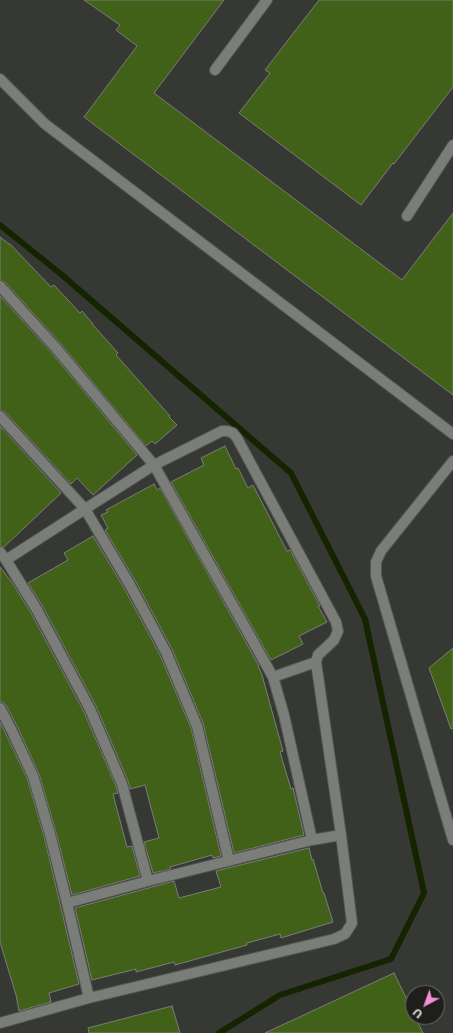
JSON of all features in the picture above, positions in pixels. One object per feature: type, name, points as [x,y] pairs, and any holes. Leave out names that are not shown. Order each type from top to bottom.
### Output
[{"type":"street","points":[[215,70],[267,0]]},
{"type":"street","points":[[0,79],[45,124],[453,434]]},
{"type":"street","points":[[407,216],[453,145]]},
{"type":"street","points":[[0,286],[56,348],[154,465],[272,678],[284,715],[312,840]]},
{"type":"street","points":[[0,416],[85,509],[130,585],[166,652],[197,726],[229,861]]},
{"type":"street","points":[[0,1021],[334,939],[345,934],[352,923],[316,662],[318,655],[334,640],[338,632],[336,622],[240,445],[233,433],[227,431],[222,431],[154,465],[85,509],[3,556],[38,610],[90,709],[122,784],[148,881]]},
{"type":"street","points":[[453,461],[381,551],[376,562],[376,576],[453,840]]},
{"type":"street","points":[[272,678],[316,662]]},
{"type":"street","points":[[0,708],[33,776],[50,834],[89,998]]},
{"type":"street","points":[[67,903],[312,840],[341,835]]},
{"type":"building","points":[[84,0],[224,0],[154,93],[402,280],[453,213],[453,395],[84,117],[137,46],[116,30],[120,25]]},
{"type":"building","points":[[319,0],[453,0],[453,87],[361,205],[239,113],[270,73],[265,70]]},
{"type":"building","points":[[0,237],[10,244],[51,287],[54,285],[80,313],[82,311],[118,353],[116,355],[177,425],[155,444],[152,441],[146,446],[61,344],[5,282],[0,280]]},
{"type":"building","points":[[0,296],[51,352],[137,455],[93,495],[77,478],[71,484],[5,412],[0,410]]},
{"type":"building","points":[[0,426],[61,493],[4,547],[0,546]]},
{"type":"building","points":[[225,446],[236,469],[238,468],[248,488],[253,485],[287,551],[290,550],[327,622],[299,636],[303,644],[271,660],[171,482],[204,465],[201,458]]},
{"type":"building","points":[[154,484],[157,490],[160,488],[259,666],[283,751],[280,752],[291,789],[293,788],[304,835],[234,853],[203,723],[172,649],[136,582],[105,530],[108,528],[101,515],[108,512],[106,510]]},
{"type":"building","points":[[93,536],[124,588],[160,655],[191,728],[221,856],[213,858],[212,855],[170,867],[171,869],[153,873],[144,842],[159,838],[145,785],[130,789],[96,706],[43,607],[28,583],[68,560],[64,553]]},
{"type":"building","points":[[0,567],[13,584],[31,613],[84,712],[116,786],[118,793],[113,794],[127,847],[132,846],[140,876],[72,895],[39,774],[6,705],[3,702],[0,702]]},
{"type":"building","points":[[453,648],[453,728],[451,729],[429,668]]},
{"type":"building","points":[[0,722],[27,778],[44,836],[79,984],[49,993],[51,1002],[19,1011],[16,995],[0,942]]},
{"type":"building","points":[[309,848],[333,922],[281,938],[280,934],[247,943],[247,945],[175,965],[174,962],[136,972],[136,969],[92,980],[75,908],[174,881],[179,898],[221,887],[216,871]]},
{"type":"building","points":[[394,973],[405,996],[405,1025],[419,1025],[423,1033],[265,1033]]},
{"type":"building","points":[[172,1006],[180,1033],[89,1033],[88,1028]]},
{"type":"waterway","points":[[0,225],[62,275],[291,473],[365,619],[424,893],[391,959],[280,995],[219,1033]]}]
